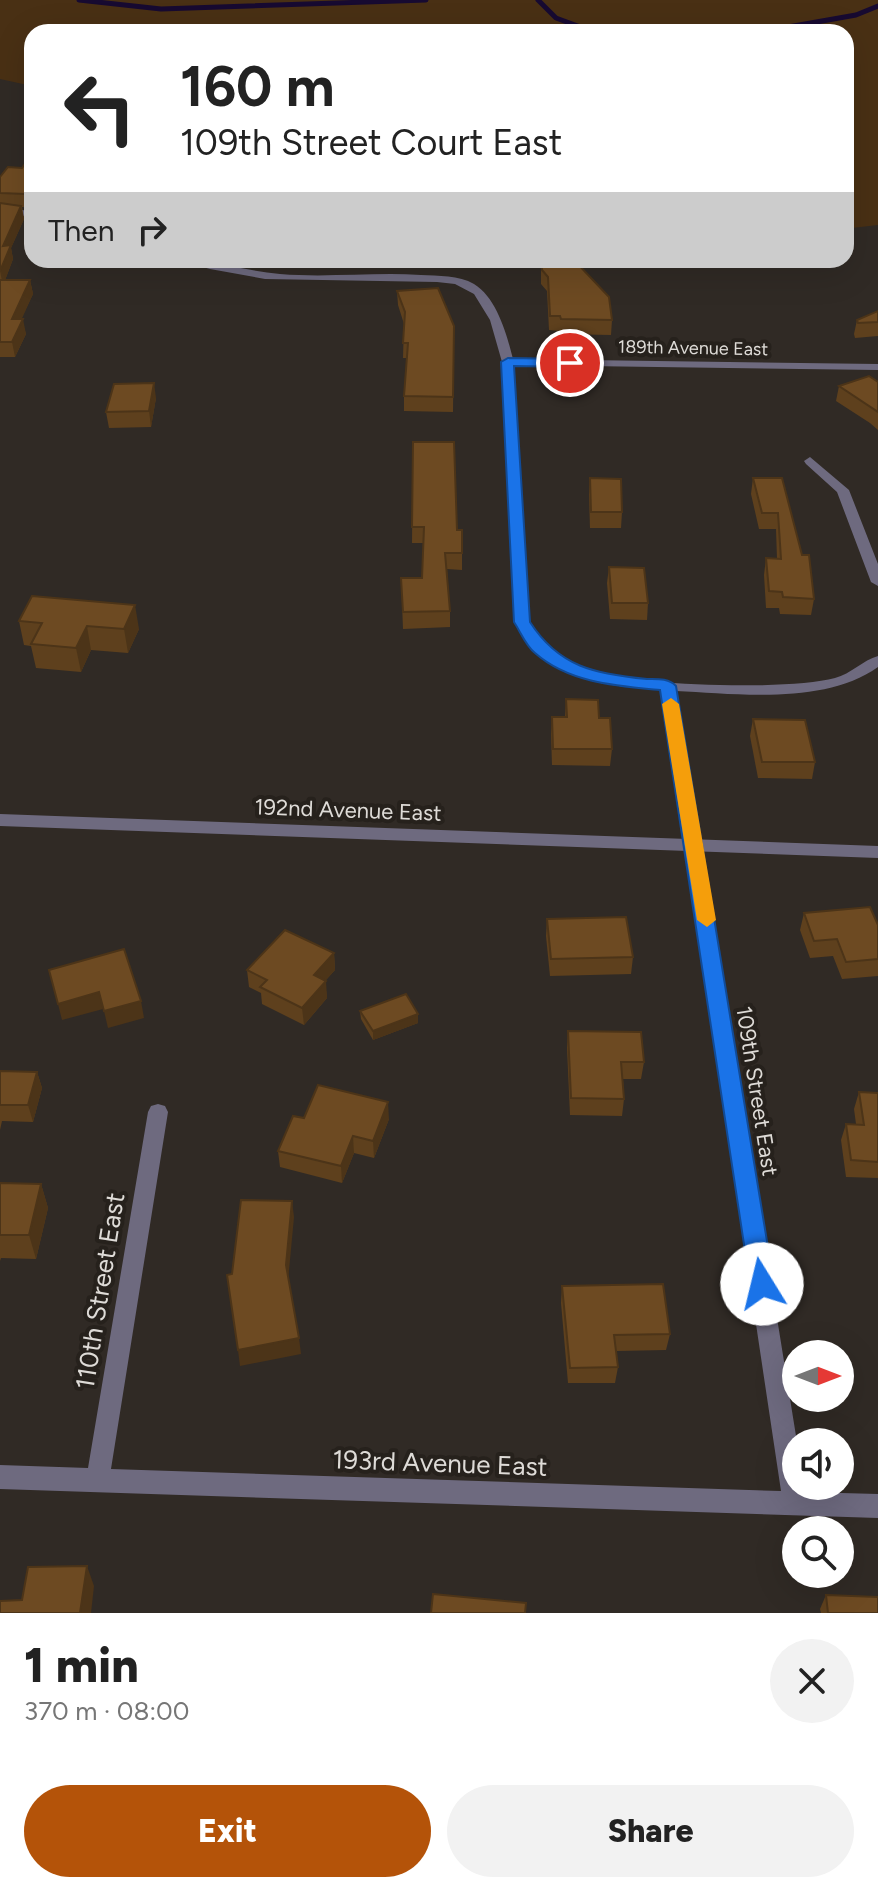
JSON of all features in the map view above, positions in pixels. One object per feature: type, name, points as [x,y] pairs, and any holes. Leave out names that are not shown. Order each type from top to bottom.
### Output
[{"type":"street","points":[[0,211],[24,213]]},
{"type":"street","points":[[232,268],[288,277],[459,282],[472,287],[495,322],[508,362],[516,569],[522,622],[539,649],[576,672],[617,681],[668,686],[805,687],[836,683],[860,674],[878,660]]},
{"type":"street","name":"189th Avenue East","points":[[508,362],[878,367]]},
{"type":"street","points":[[810,461],[843,490],[878,582]]},
{"type":"street","name":"109th Street East","points":[[668,686],[695,844],[795,1503]]},
{"type":"street","name":"192nd Avenue East","points":[[0,820],[878,852]]},
{"type":"street","name":"110th Street East","points":[[98,1480],[158,1112]]},
{"type":"street","name":"193rd Avenue East","points":[[0,1477],[878,1506]]},
{"type":"shaded area","points":[[0,0],[878,0],[878,225],[854,228],[854,24],[24,24],[24,84],[0,79]]},
{"type":"building","points":[[24,165],[24,194],[0,193],[0,177],[8,167],[22,168]]},
{"type":"building","points":[[0,203],[21,206],[3,246],[11,245],[0,271]]},
{"type":"building","points":[[582,268],[609,297],[612,320],[550,316],[548,277],[542,270]]},
{"type":"building","points":[[0,280],[30,280],[12,319],[23,319],[12,342],[0,342]]},
{"type":"building","points":[[438,288],[454,326],[453,397],[404,396],[408,343],[403,343],[405,312],[397,291]]},
{"type":"building","points":[[878,311],[878,322],[858,323],[857,320]]},
{"type":"building","points":[[869,376],[878,382],[878,412],[839,386]]},
{"type":"building","points":[[154,383],[149,411],[106,412],[114,384]]},
{"type":"building","points":[[413,442],[454,442],[457,530],[462,530],[462,553],[445,553],[450,611],[403,612],[401,578],[422,578],[424,527],[412,527]]},
{"type":"building","points":[[590,478],[621,479],[622,512],[591,512]]},
{"type":"building","points":[[753,478],[782,478],[802,555],[809,555],[814,599],[783,597],[782,592],[769,591],[766,558],[781,559],[778,513],[762,513]]},
{"type":"building","points":[[609,567],[644,568],[648,603],[612,603]]},
{"type":"building","points":[[32,596],[135,605],[124,629],[87,626],[76,648],[31,644],[42,623],[19,621]]},
{"type":"building","points":[[566,699],[598,700],[599,718],[610,718],[612,749],[553,749],[552,717],[567,717]]},
{"type":"building","points":[[753,719],[805,720],[815,762],[762,762]]},
{"type":"building","points":[[870,907],[878,925],[878,959],[846,962],[837,939],[814,941],[804,913]]},
{"type":"building","points":[[626,917],[633,957],[551,959],[547,919]]},
{"type":"building","points":[[285,930],[334,953],[314,975],[326,981],[302,1008],[260,987],[267,980],[247,970]]},
{"type":"building","points":[[124,949],[141,1001],[104,1011],[99,992],[58,1004],[49,970]]},
{"type":"building","points":[[406,994],[418,1014],[373,1031],[360,1011]]},
{"type":"building","points":[[568,1031],[641,1032],[644,1062],[621,1062],[624,1099],[571,1098]]},
{"type":"building","points":[[0,1071],[37,1072],[28,1105],[0,1105]]},
{"type":"building","points":[[318,1085],[388,1102],[373,1141],[353,1136],[341,1166],[278,1151],[293,1116],[304,1118]]},
{"type":"building","points":[[859,1092],[878,1093],[878,1162],[851,1160],[846,1124],[864,1125]]},
{"type":"building","points":[[0,1183],[41,1184],[29,1235],[0,1235]]},
{"type":"building","points":[[241,1200],[292,1201],[286,1265],[299,1338],[238,1350],[227,1275],[232,1274]]},
{"type":"building","points":[[663,1284],[670,1334],[614,1335],[618,1367],[570,1368],[562,1286]]},
{"type":"building","points":[[87,1566],[80,1613],[0,1613],[0,1601],[22,1600],[28,1567]]},
{"type":"building","points":[[433,1594],[526,1603],[525,1613],[431,1613]]},
{"type":"building","points":[[826,1595],[878,1597],[878,1613],[828,1613]]},
{"type":"waterway","points":[[79,0],[161,9],[426,0]]},
{"type":"waterway","points":[[538,0],[556,18],[572,24]]},
{"type":"waterway","points":[[805,24],[856,15],[878,6]]},
{"type":"slow traffic","points":[[671,704],[707,920]]},
{"type":"route","points":[[570,363],[508,362],[516,569],[522,622],[539,649],[576,672],[617,681],[668,686],[762,1284]]}]
